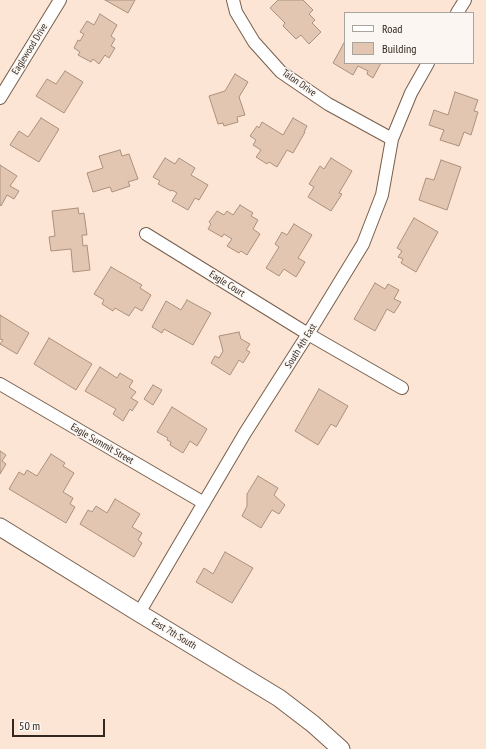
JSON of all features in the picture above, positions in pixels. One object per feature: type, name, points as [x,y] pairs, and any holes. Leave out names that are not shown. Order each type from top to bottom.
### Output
[{"type":"street","name":"Eaglewood Drive","points":[[0,98],[60,0]]},
{"type":"street","name":"Talon Drive","points":[[233,0],[236,12],[254,42],[281,72],[328,104],[392,139]]},
{"type":"street","points":[[458,12],[465,0]]},
{"type":"street","name":"South 4th East","points":[[140,613],[245,433],[363,244],[382,195],[392,139],[411,93],[427,64]]},
{"type":"street","name":"Eagle Court","points":[[146,234],[308,334],[402,388]]},
{"type":"street","name":"Eagle Summit Street","points":[[0,384],[204,503]]},
{"type":"street","name":"East 7th South","points":[[0,527],[279,698],[313,724],[341,749]]},
{"type":"building","points":[[105,0],[135,0],[128,13]]},
{"type":"building","points":[[278,0],[303,0],[313,10],[309,14],[315,20],[312,23],[321,32],[309,44],[301,35],[296,39],[283,26],[285,23],[270,8]]},
{"type":"building","points":[[100,14],[117,25],[111,36],[115,39],[111,46],[115,48],[109,58],[105,55],[99,64],[93,59],[91,62],[78,55],[80,52],[74,48],[78,40],[80,41],[84,34],[80,32],[87,21],[94,25]]},
{"type":"building","points":[[344,43],[344,64],[380,64],[373,78],[367,74],[368,71],[358,66],[353,75],[333,63]]},
{"type":"building","points":[[65,71],[83,82],[64,113],[36,96],[47,79],[56,84]]},
{"type":"building","points":[[235,74],[248,82],[239,97],[245,115],[237,117],[238,122],[224,126],[223,123],[218,124],[209,96],[225,91]]},
{"type":"building","points":[[455,92],[478,100],[474,111],[478,112],[471,135],[464,132],[459,146],[440,140],[444,130],[429,125],[434,110],[448,115]]},
{"type":"building","points":[[41,118],[59,129],[39,162],[10,145],[19,131],[28,137]]},
{"type":"building","points":[[293,118],[307,126],[293,153],[287,150],[277,167],[269,162],[267,164],[256,157],[261,150],[253,145],[256,140],[250,136],[257,126],[259,128],[262,122],[283,135]]},
{"type":"building","points":[[120,150],[122,156],[129,154],[138,179],[128,182],[130,186],[112,192],[110,187],[93,192],[87,173],[103,168],[99,156]]},
{"type":"building","points":[[165,158],[175,164],[179,158],[195,168],[191,175],[208,185],[199,200],[195,198],[188,210],[172,201],[177,193],[158,184],[160,181],[153,177]]},
{"type":"building","points":[[331,158],[352,171],[339,193],[342,194],[331,211],[308,197],[314,187],[309,184],[320,166],[324,169]]},
{"type":"building","points":[[441,160],[461,167],[447,210],[419,200],[426,178],[434,180]]},
{"type":"building","points":[[0,165],[17,176],[10,186],[19,191],[14,199],[7,195],[1,206],[0,205]]},
{"type":"building","points":[[240,205],[253,213],[251,216],[258,220],[253,229],[260,234],[247,255],[241,251],[239,253],[227,246],[232,239],[224,234],[222,237],[208,229],[211,224],[209,222],[217,211],[224,215],[227,211],[233,215]]},
{"type":"building","points":[[78,208],[79,214],[84,213],[87,235],[82,235],[83,246],[87,245],[90,270],[73,272],[71,249],[51,251],[49,237],[55,236],[52,211]]},
{"type":"building","points":[[414,218],[438,232],[416,272],[401,263],[403,259],[398,257],[402,251],[397,248]]},
{"type":"building","points":[[294,224],[312,235],[298,258],[305,262],[296,277],[284,269],[279,276],[266,268],[279,247],[275,244],[282,232],[287,235]]},
{"type":"building","points":[[111,267],[142,285],[140,288],[151,295],[142,311],[135,307],[129,316],[115,308],[113,311],[102,304],[104,300],[94,294]]},
{"type":"building","points":[[375,283],[385,289],[388,284],[399,290],[394,299],[401,302],[394,313],[387,309],[375,331],[354,319]]},
{"type":"building","points":[[187,300],[211,313],[193,345],[164,329],[162,333],[152,327],[166,301],[181,310]]},
{"type":"building","points":[[0,315],[29,333],[17,354],[0,344],[3,340],[0,339]]},
{"type":"building","points":[[239,332],[241,339],[250,344],[246,350],[250,352],[243,363],[239,360],[230,375],[211,363],[215,356],[219,358],[223,351],[219,336]]},
{"type":"building","points":[[49,338],[92,364],[76,390],[34,364]]},
{"type":"building","points":[[100,367],[117,378],[120,373],[133,381],[129,387],[136,392],[131,398],[138,402],[132,411],[130,409],[123,421],[113,414],[116,409],[85,391]]},
{"type":"building","points":[[153,385],[162,390],[153,405],[144,399]]},
{"type":"building","points":[[319,389],[348,406],[336,427],[331,424],[318,445],[295,431]]},
{"type":"building","points":[[172,407],[207,429],[197,446],[190,441],[183,453],[170,445],[171,442],[167,440],[168,438],[157,432]]},
{"type":"building","points":[[0,451],[6,455],[2,461],[6,464],[0,474]]},
{"type":"building","points":[[51,454],[65,463],[63,466],[74,473],[63,492],[73,498],[70,504],[75,507],[66,523],[9,489],[19,472],[24,475],[27,470],[37,476]]},
{"type":"building","points":[[258,476],[278,488],[274,495],[285,505],[279,514],[272,510],[261,528],[242,516],[247,506],[247,494]]},
{"type":"building","points":[[115,499],[140,514],[132,527],[142,533],[138,540],[142,543],[134,557],[80,524],[88,510],[92,512],[96,506],[107,513]]},
{"type":"building","points":[[225,552],[253,568],[232,603],[196,582],[204,568],[213,574]]}]
